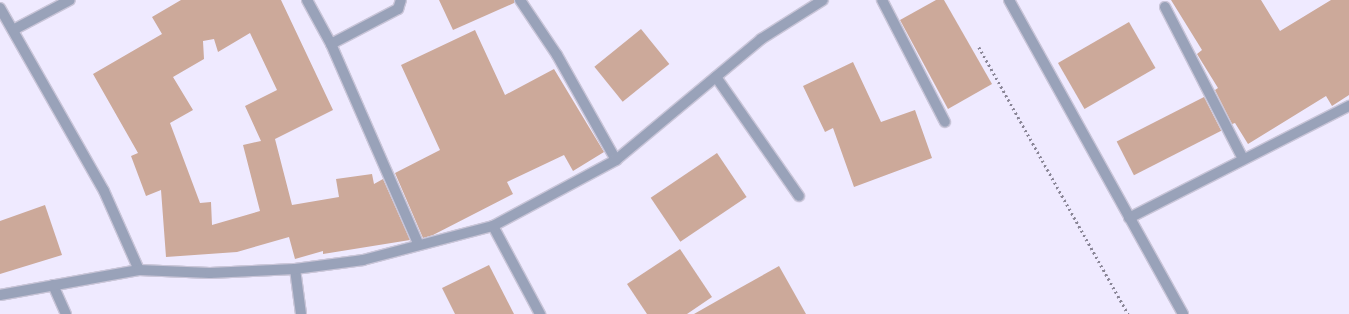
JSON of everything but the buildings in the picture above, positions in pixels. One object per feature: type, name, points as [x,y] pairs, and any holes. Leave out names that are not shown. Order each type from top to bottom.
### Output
[{"type":"street","points":[[13,30],[70,0]]},
{"type":"street","points":[[308,0],[331,44],[418,245]]},
{"type":"street","points":[[331,44],[398,9],[401,0]]},
{"type":"street","points":[[520,0],[557,55],[616,160]]},
{"type":"street","points":[[0,295],[139,270],[210,273],[295,269],[363,260],[493,226],[616,160],[761,39],[823,0]]},
{"type":"street","points":[[882,0],[945,122]]},
{"type":"street","points":[[1009,0],[1183,314]]},
{"type":"street","points":[[1165,7],[1243,160]]},
{"type":"street","points":[[0,8],[104,191],[139,270]]},
{"type":"street","points":[[716,77],[799,196]]},
{"type":"street","points":[[1129,218],[1349,106]]},
{"type":"street","points":[[493,226],[540,314]]},
{"type":"street","points":[[295,269],[301,314]]},
{"type":"street","points":[[52,285],[66,314]]},
{"type":"path","points":[[979,47],[1128,314]]}]
